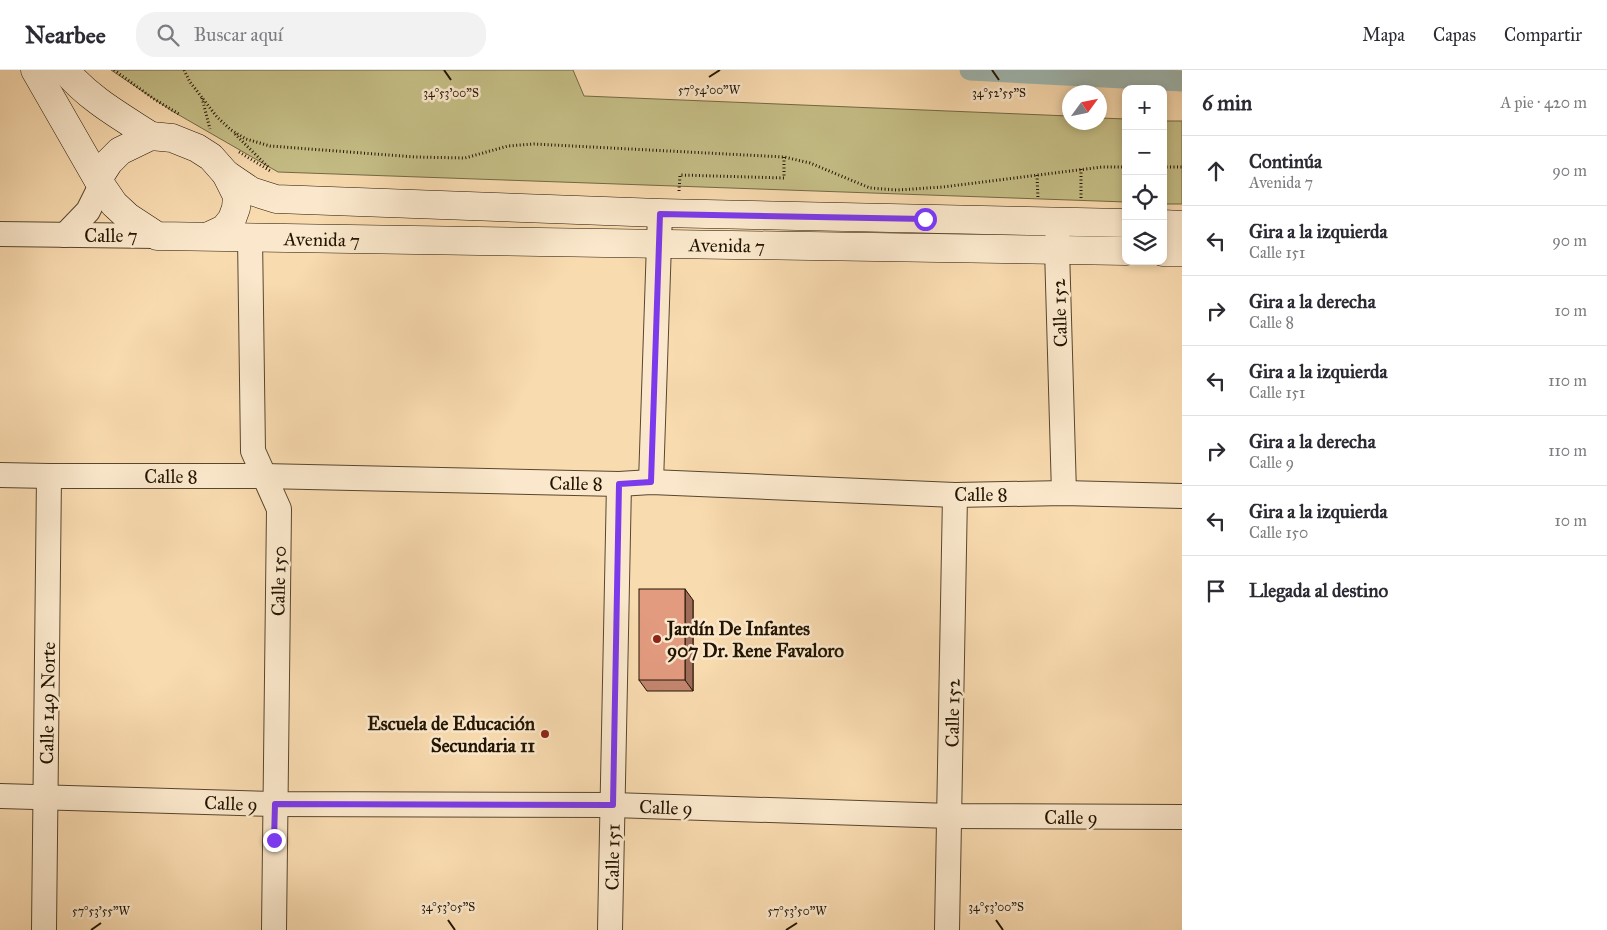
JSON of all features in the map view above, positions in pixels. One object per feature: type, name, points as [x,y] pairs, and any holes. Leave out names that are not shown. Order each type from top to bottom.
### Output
[{"type":"main road","points":[[35,70],[100,182],[114,204],[128,217],[157,236],[209,236],[224,229],[232,219],[236,208],[237,196],[226,174],[210,157],[197,148],[172,138],[151,136],[100,103],[75,82],[65,70]]},
{"type":"main road","points":[[100,182],[109,162],[120,151],[151,136]]},
{"type":"main road","name":"Avenida 7","points":[[226,174],[252,191],[276,199],[669,214],[1122,224]]},
{"type":"main road","points":[[1167,224],[1182,224]]},
{"type":"main road","name":"Avenida 7","points":[[209,236],[1122,251]]},
{"type":"main road","points":[[1167,252],[1182,252]]},
{"type":"street","name":"Calle 7","points":[[65,235],[88,211],[100,182]]},
{"type":"street","points":[[651,482],[660,244],[669,214]]},
{"type":"street","name":"Calle 152","points":[[1064,493],[1057,249],[1070,222]]},
{"type":"street","name":"Calle 7","points":[[0,234],[157,236]]},
{"type":"street","name":"Calle 150","points":[[250,238],[253,451],[279,509],[274,930]]},
{"type":"street","name":"Calle 8","points":[[0,475],[263,476],[619,484],[651,482],[955,495],[1064,493],[1182,496]]},
{"type":"street","name":"Calle 149 Norte","points":[[44,930],[50,476]]},
{"type":"street","name":"Calle 151","points":[[610,930],[619,484]]},
{"type":"street","name":"Calle 152","points":[[947,930],[955,495]]},
{"type":"street","name":"Calle 9","points":[[0,796],[275,804],[613,805],[950,816],[1182,817]]},
{"type":"path","points":[[114,70],[154,99],[187,119]]},
{"type":"path","points":[[184,70],[190,82],[212,110],[275,173]]},
{"type":"path","points":[[203,130],[211,135]]},
{"type":"path","points":[[231,130],[246,139],[270,146],[415,157],[465,158],[508,146],[534,144],[784,157],[810,163],[870,188],[897,190],[943,187],[1081,169],[1122,167]]},
{"type":"path","points":[[669,214],[680,175],[784,178],[784,157]]},
{"type":"path","points":[[1167,167],[1182,167]]},
{"type":"path","points":[[1070,222],[1081,169]]},
{"type":"shaded area","points":[[111,70],[573,70],[584,96],[1062,116],[1062,130],[1107,130],[1107,118],[1122,119],[1122,202],[278,172],[172,111]]},
{"type":"shaded area","points":[[1167,121],[1182,121],[1182,204],[1167,204]]},
{"type":"building","points":[[639,589],[685,589],[685,680],[639,680]]},
{"type":"waterway","points":[[970,70],[1182,81]]},
{"type":"place","name":"Jardín De Infantes 907 Dr. Rene Favaloro","points":[[657,639]]},
{"type":"place","name":"Escuela de Educación Secundaria 11","points":[[545,734]]},
{"type":"route","points":[[274,840],[275,804],[613,805],[619,484],[651,482],[660,214],[925,219]]}]
